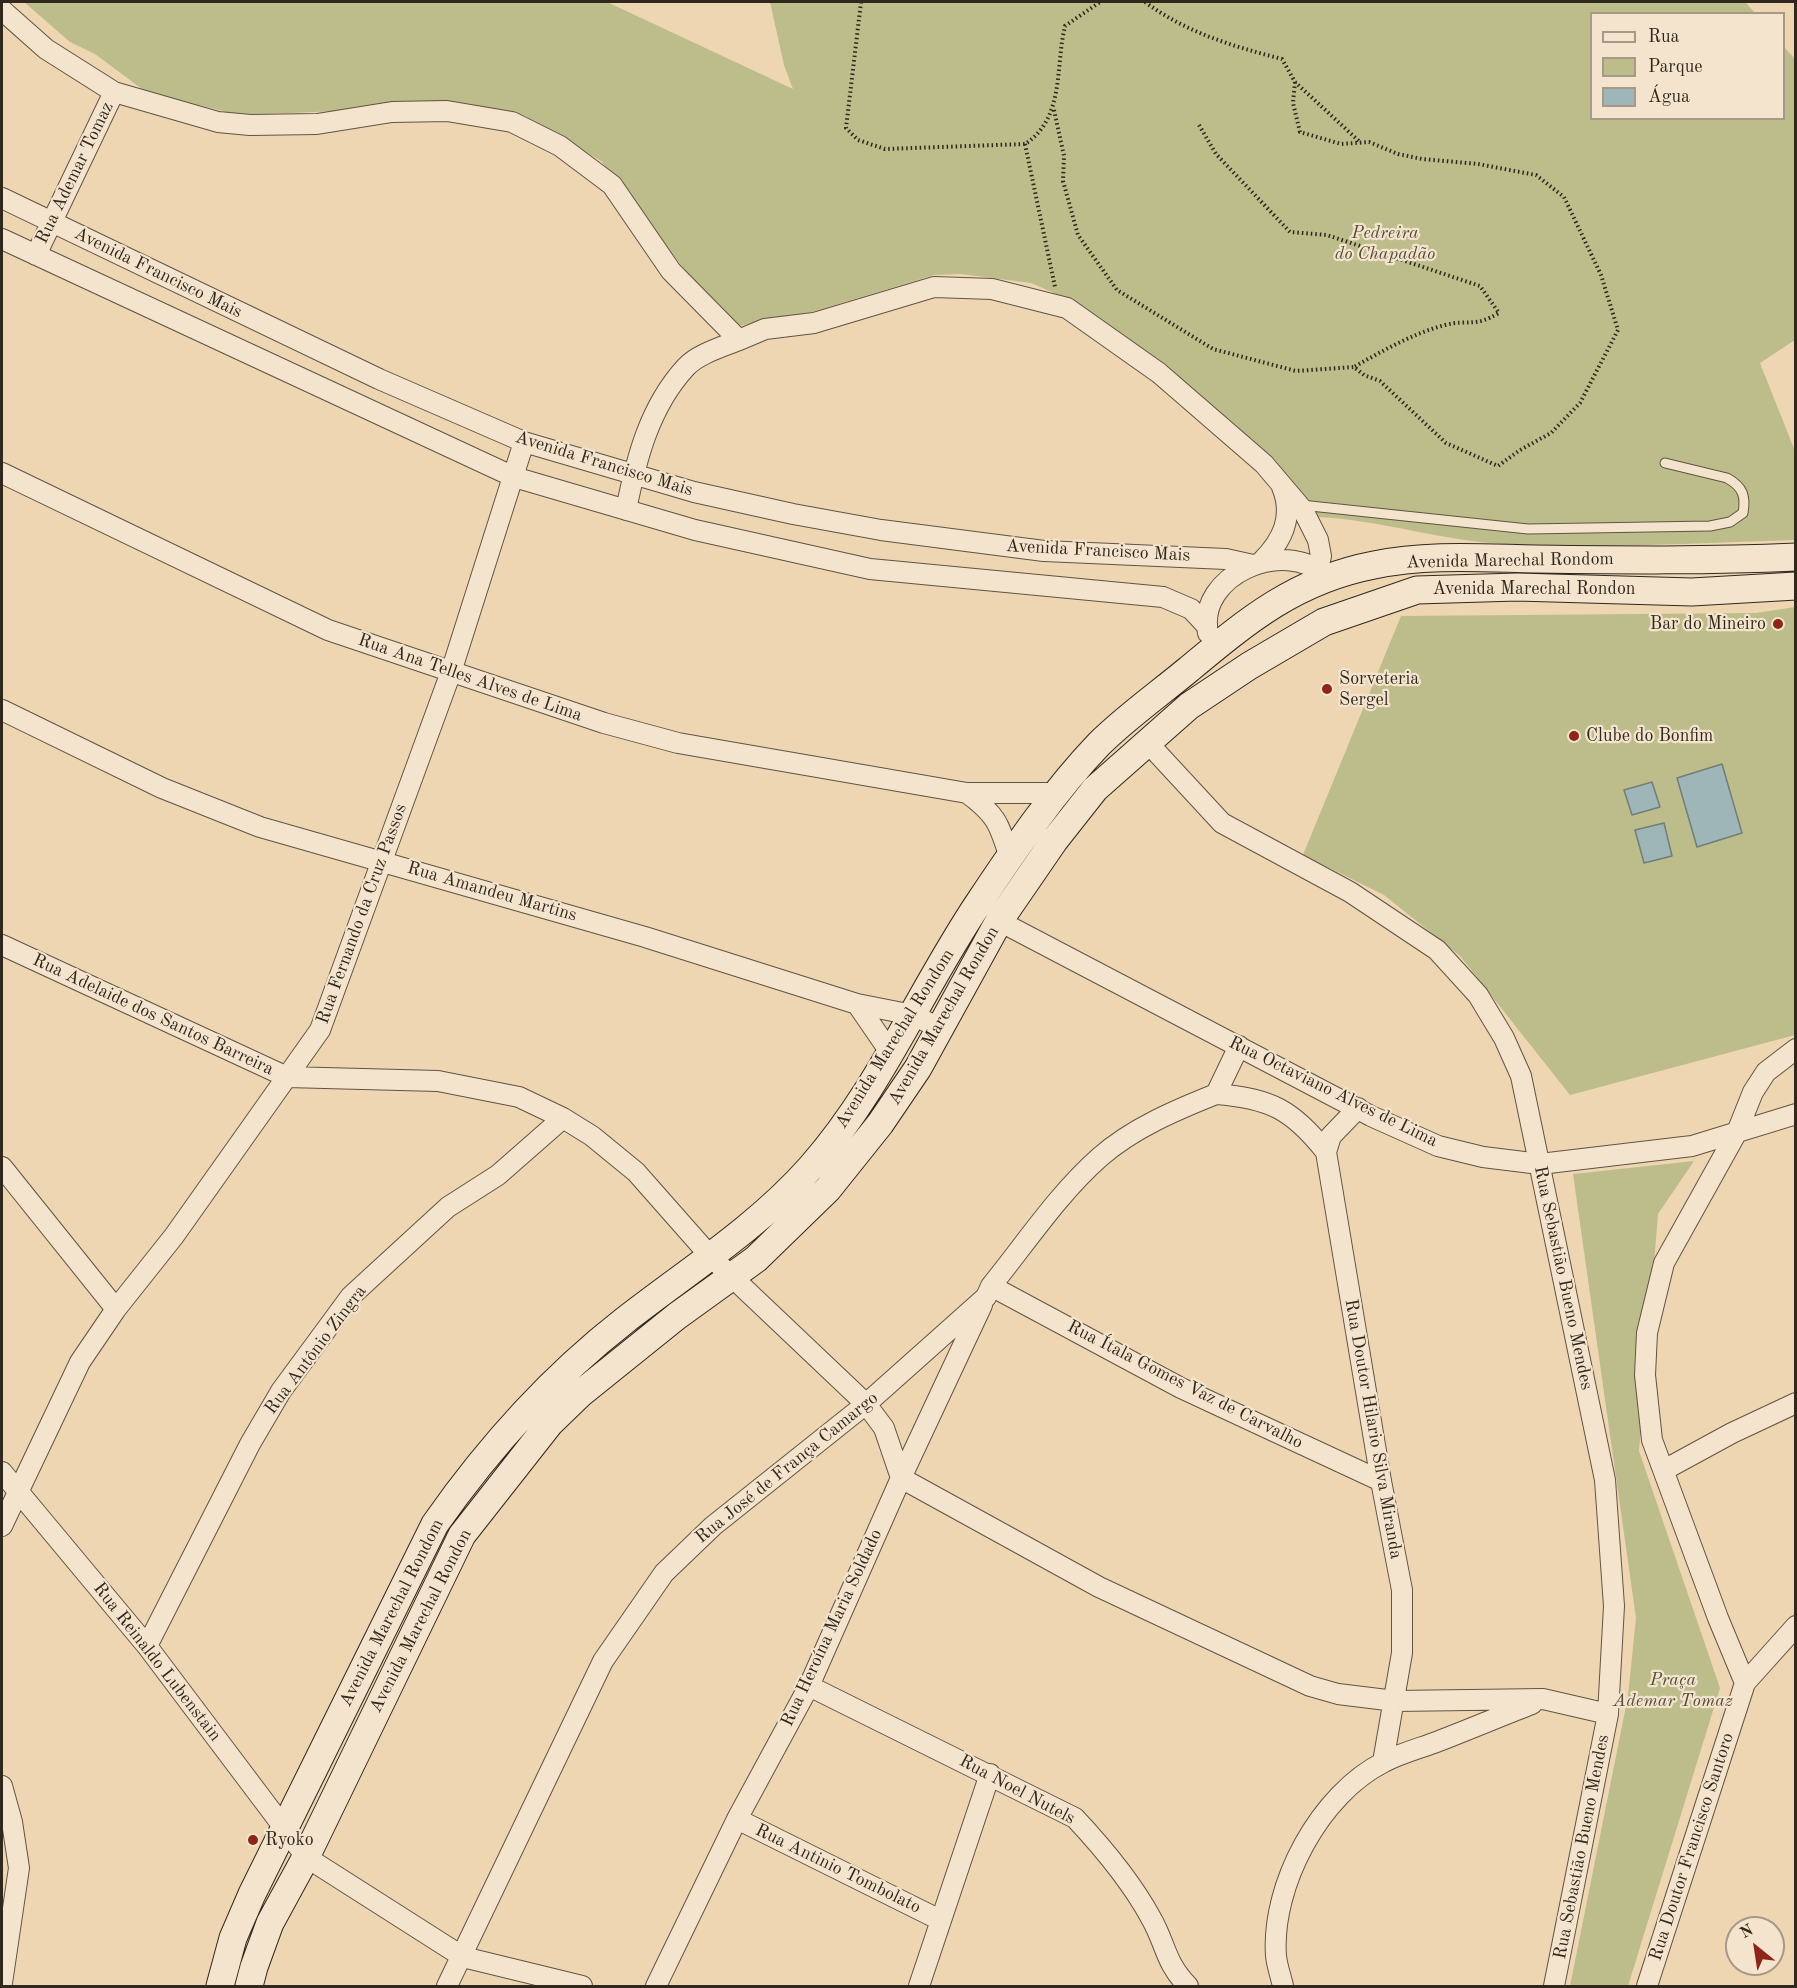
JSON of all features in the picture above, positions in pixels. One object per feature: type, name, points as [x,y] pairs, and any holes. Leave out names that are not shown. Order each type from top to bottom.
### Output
[{"type":"main road","name":"Avenida Marechal Rondom","points":[[220,1986],[233,1938],[430,1533],[473,1470],[536,1400],[578,1359],[764,1214],[812,1165],[860,1100],[977,905],[1056,793],[1102,741],[1211,636],[1267,608],[1321,573],[1376,564],[1434,557],[1719,560],[1796,557]]},
{"type":"main road","points":[[1321,573],[1331,594],[1324,622]]},
{"type":"main road","name":"Avenida Marechal Rondon","points":[[249,1986],[270,1923],[306,1857],[462,1535],[550,1423],[618,1362],[732,1279],[790,1227],[859,1151],[918,1068],[999,921],[1053,840],[1095,789],[1189,706],[1250,666],[1324,622],[1417,590],[1507,587],[1692,592],[1796,586]]},
{"type":"main road","points":[[1211,636],[1231,659],[1250,666]]},
{"type":"street","points":[[2,10],[46,49],[114,92],[182,114],[218,122],[250,125],[317,124],[392,112],[447,111],[512,122],[560,146],[612,185],[671,271],[739,340]]},
{"type":"street","name":"Rua Ademar Tomaz","points":[[36,255],[114,92]]},
{"type":"street","name":"Avenida Francisco Mais","points":[[2,198],[379,379],[524,442],[705,494],[793,514],[881,530],[1044,551],[1226,559],[1257,563],[1298,561],[1321,573]]},
{"type":"street","name":"Avenida Francisco Mais","points":[[2,239],[514,477],[695,530],[870,569],[1163,597],[1191,609],[1211,636]]},
{"type":"street","points":[[626,510],[642,439],[662,402],[687,366],[712,351],[765,328],[814,323],[934,287],[992,289],[1058,305],[1102,331],[1159,373],[1264,464],[1299,505],[1318,540],[1321,573]]},
{"type":"street","name":"Rua Fernando da Cruz Passos","points":[[2,1526],[80,1362],[116,1309],[174,1236],[320,1030],[451,672],[524,442]]},
{"type":"street","name":"Rua Ana Telles Alves de Lima","points":[[2,473],[328,630],[604,723],[678,743],[967,793],[1056,793]]},
{"type":"street","points":[[1211,636],[1209,608],[1220,590],[1232,578],[1257,563],[1282,534],[1288,516],[1286,496],[1280,482]]},
{"type":"street","name":"Rua Amandeu Martins","points":[[2,711],[162,788],[249,823],[645,937],[856,1005],[913,1014],[939,1028]]},
{"type":"street","name":"Rua Sebastião Bueno Mendes","points":[[1148,743],[1222,823],[1350,892],[1444,958],[1478,995],[1504,1038],[1521,1076],[1605,1480],[1614,1606],[1608,1714],[1554,1986]]},
{"type":"street","name":"Rua Ana Telles Alves de Lima","points":[[967,793],[989,809],[999,825],[1010,858]]},
{"type":"street","name":"Rua Octaviano Alves de Lima","points":[[999,921],[1358,1108],[1438,1146],[1483,1157],[1540,1164],[1692,1146],[1796,1114]]},
{"type":"street","name":"Rua Adelaide dos Santos Barreira","points":[[2,945],[287,1077],[438,1081],[519,1097],[563,1118],[592,1136],[636,1172],[732,1279],[866,1404],[884,1428],[901,1478]]},
{"type":"street","points":[[856,1005],[890,1052]]},
{"type":"street","points":[[1239,1046],[1216,1094],[1247,1096],[1273,1104],[1294,1116],[1326,1152]]},
{"type":"street","points":[[1796,1049],[1766,1072],[1753,1092],[1737,1132],[1664,1263],[1647,1333],[1645,1375],[1652,1440],[1718,1618],[1745,1683],[1796,1626]]},
{"type":"street","name":"Rua José de França Camargo","points":[[447,1986],[463,1957],[603,1661],[664,1573],[712,1526],[866,1404],[988,1292],[1068,1190],[1101,1156],[1141,1128],[1216,1094]]},
{"type":"street","points":[[1326,1152],[1331,1136],[1358,1108]]},
{"type":"street","name":"Rua Antônio Zingra","points":[[147,1646],[250,1444],[281,1391],[351,1296],[448,1207],[498,1175],[563,1118]]},
{"type":"street","name":"Rua Doutor Hilario Silva Miranda","points":[[1326,1152],[1381,1481],[1402,1590],[1402,1653],[1383,1762]]},
{"type":"street","points":[[2,1167],[116,1309]]},
{"type":"street","name":"Rua Heroína Maria Soldado","points":[[656,1986],[736,1819],[809,1686],[901,1478],[988,1292]]},
{"type":"street","name":"Rua Ítala Gomes Vaz de Carvalho","points":[[988,1292],[1181,1388],[1381,1481]]},
{"type":"street","points":[[1664,1470],[1732,1433],[1796,1403]]},
{"type":"street","name":"Rua Reinaldo Lubenstain","points":[[2,1472],[147,1646],[306,1857]]},
{"type":"street","points":[[901,1478],[1099,1587],[1310,1686],[1338,1694],[1395,1701],[1543,1699],[1608,1714]]},
{"type":"street","name":"Rua Doutor Francisco Santoro","points":[[1647,1986],[1745,1683]]},
{"type":"street","name":"Rua Noel Nutels","points":[[809,1686],[1075,1818],[1107,1852],[1152,1918],[1173,1971],[1188,1986]]},
{"type":"street","points":[[1283,1986],[1276,1956],[1278,1916],[1285,1885],[1308,1839],[1335,1802],[1357,1779],[1383,1762],[1543,1699]]},
{"type":"street","points":[[920,1986],[990,1774]]},
{"type":"street","points":[[2,1786],[12,1822],[19,1868],[2,1983]]},
{"type":"street","name":"Rua Antinio Tombolato","points":[[736,1819],[940,1920]]},
{"type":"street","points":[[306,1857],[463,1957],[582,1986]]},
{"type":"lane","points":[[1299,505],[1528,529],[1710,526],[1730,522],[1743,513],[1745,500],[1743,491],[1737,483],[1727,478],[1665,463]]},
{"type":"path","points":[[861,2],[846,128],[858,140],[885,149],[1025,144],[1041,131],[1053,110]]},
{"type":"path","points":[[1100,2],[1065,26],[1053,110],[1064,156],[1063,181],[1078,235],[1096,264],[1118,290],[1213,350],[1296,371],[1354,367],[1376,354],[1445,325],[1483,323],[1499,313],[1480,286],[1327,235],[1290,232],[1216,154],[1199,125]]},
{"type":"path","points":[[1145,2],[1187,28],[1227,45],[1282,59],[1295,82],[1361,142]]},
{"type":"path","points":[[1295,82],[1293,103],[1300,132],[1341,144],[1369,142],[1398,154],[1422,159],[1478,164],[1536,175],[1564,197],[1600,275],[1618,330],[1580,403],[1551,433],[1520,450],[1498,466],[1446,443],[1380,381],[1364,375],[1354,367]]},
{"type":"path","points":[[1025,144],[1058,305]]},
{"type":"green space","name":"Pedreira do Chapadão","points":[[24,2],[607,2],[793,89],[784,65],[770,2],[1745,2],[1754,12],[1590,12],[1590,120],[1785,120],[1785,48],[1795,59],[1795,340],[1760,363],[1795,451],[1795,540],[1613,546],[1504,544],[1457,539],[1363,522],[1315,517],[1122,339],[1077,303],[1031,283],[961,274],[934,275],[812,312],[739,326],[691,278],[601,161],[525,116],[452,101],[339,111],[239,115],[146,92],[95,54],[70,42]]},
{"type":"green space","name":"Clube do Bonfim","points":[[1795,607],[1795,1035],[1570,1095],[1460,956],[1384,895],[1303,855],[1401,616],[1756,613]]},
{"type":"green space","name":"Praça Ademar Tomaz","points":[[1694,1161],[1658,1214],[1639,1451],[1720,1688],[1628,1986],[1570,1986],[1628,1696],[1636,1618],[1573,1174]]},
{"type":"water","points":[[1722,764],[1742,833],[1697,847],[1677,778]]},
{"type":"water","points":[[1652,782],[1660,807],[1632,815],[1624,790]]},
{"type":"water","points":[[1664,823],[1672,856],[1644,863],[1635,830]]},
{"type":"place","name":"Bar do Mineiro","points":[[1778,624]]},
{"type":"place","name":"Sorveteria Sergel","points":[[1327,689]]},
{"type":"place","name":"Clube do Bonfim","points":[[1574,736]]},
{"type":"place","name":"Ryoko","points":[[253,1840]]}]
